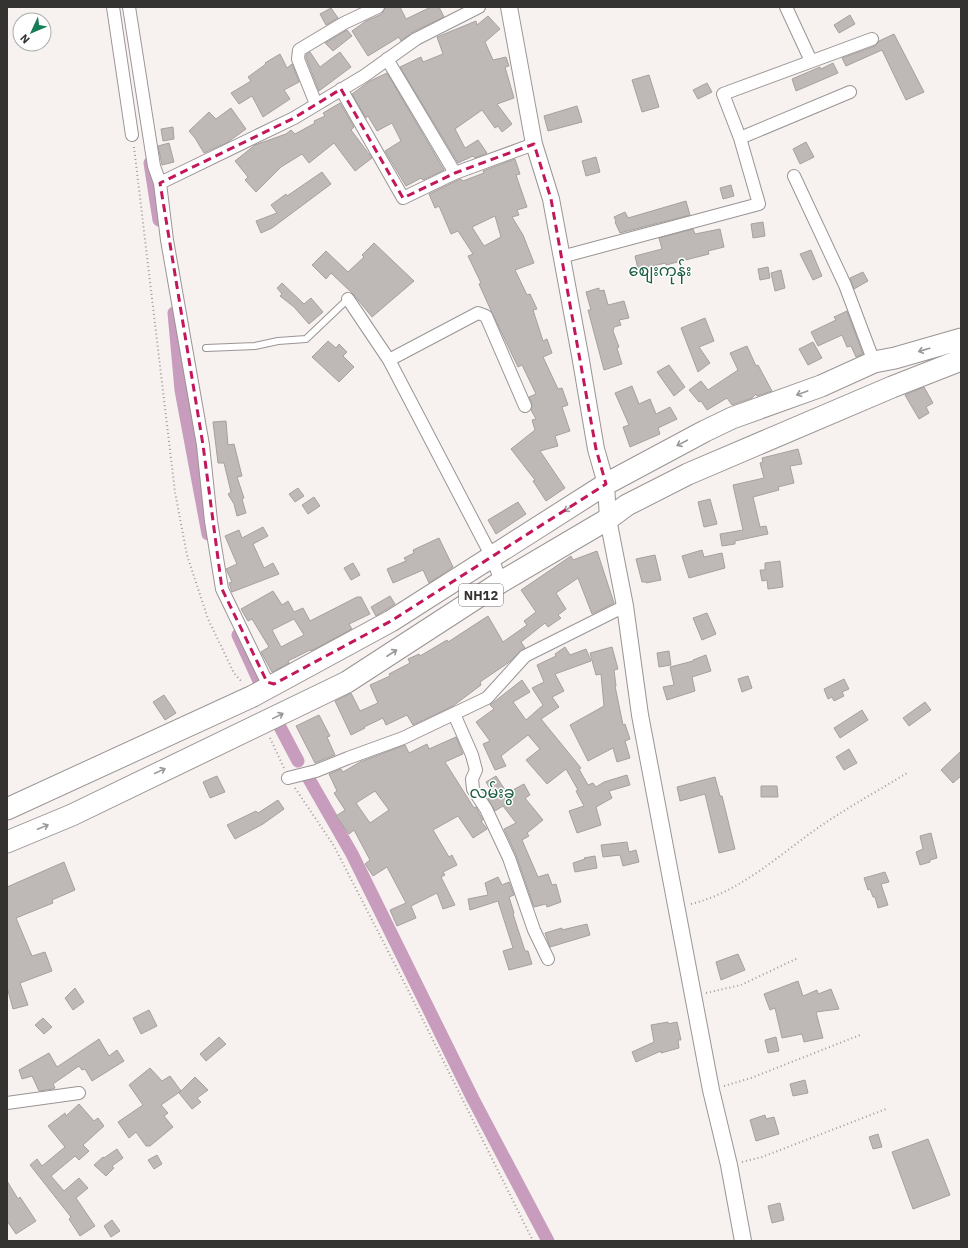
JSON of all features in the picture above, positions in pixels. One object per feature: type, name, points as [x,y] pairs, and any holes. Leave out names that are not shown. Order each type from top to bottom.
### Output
[{"type":"highway","name":"NH12","points":[[7,809],[274,684],[391,622],[606,484],[732,418],[821,386],[874,362],[896,358],[961,339]]},
{"type":"highway","name":"NH12","points":[[7,842],[72,815],[347,682],[501,582],[608,519],[627,505],[688,474],[892,386],[961,360]]},
{"type":"street","points":[[113,7],[132,136]]},
{"type":"street","points":[[129,7],[154,166],[160,183],[167,240],[203,445],[211,521],[222,589],[267,682],[274,684]]},
{"type":"street","points":[[316,104],[298,59],[299,50],[344,24],[378,7]]},
{"type":"street","points":[[160,183],[294,118],[364,76],[416,38],[479,7]]},
{"type":"street","points":[[509,7],[534,144],[551,199],[596,449],[606,484],[608,519],[625,606],[640,715],[711,1090],[729,1165],[743,1241]]},
{"type":"street","points":[[786,7],[811,61]]},
{"type":"street","points":[[561,257],[759,204],[740,138],[723,94],[872,38]]},
{"type":"street","points":[[387,59],[455,173]]},
{"type":"street","points":[[341,89],[403,198],[455,173],[534,144]]},
{"type":"street","points":[[740,138],[850,92]]},
{"type":"street","points":[[794,176],[845,285],[874,362]]},
{"type":"street","points":[[348,299],[389,360],[492,557],[501,582]]},
{"type":"street","points":[[389,360],[478,313],[486,316],[525,406]]},
{"type":"street","points":[[288,778],[316,771],[354,755],[404,738],[487,698],[525,656],[625,606]]},
{"type":"street","points":[[454,714],[472,755],[476,770],[472,779],[473,789],[486,809],[509,858],[534,930],[548,959]]},
{"type":"street","points":[[7,1104],[79,1093]]},
{"type":"lane","points":[[206,348],[255,346],[278,341],[306,339],[348,299]]},
{"type":"path","points":[[676,908],[710,899],[734,887],[828,821],[907,774]]},
{"type":"path","points":[[693,996],[741,985],[798,958]]},
{"type":"path","points":[[711,1090],[751,1078],[860,1035]]},
{"type":"path","points":[[729,1165],[762,1157],[886,1109]]},
{"type":"highlighted area","points":[[341,89],[403,198],[455,173],[534,144],[551,199],[596,449],[606,484],[391,621],[274,684],[267,682],[222,589],[203,445],[160,183],[294,118]]},
{"type":"building","points":[[385,7],[400,7],[406,19],[431,7],[439,7],[444,17],[413,32],[401,41],[399,37],[368,56],[352,31],[366,21],[382,14]]},
{"type":"building","points":[[331,8],[338,18],[326,25],[320,14]]},
{"type":"building","points":[[850,15],[855,24],[839,33],[834,25]]},
{"type":"building","points":[[488,16],[500,29],[485,42],[493,60],[506,57],[509,66],[505,67],[514,98],[497,104],[512,124],[502,132],[498,126],[495,128],[482,110],[455,129],[465,148],[478,140],[487,153],[475,158],[473,156],[458,163],[400,67],[421,57],[423,62],[443,54],[437,37],[476,21],[477,25]]},
{"type":"building","points":[[347,30],[352,36],[333,51],[325,43]]},
{"type":"building","points":[[894,34],[924,92],[906,100],[882,50],[846,66],[842,58],[875,46],[879,41]]},
{"type":"building","points":[[310,52],[320,67],[340,52],[351,67],[319,91],[306,58],[306,55]]},
{"type":"building","points":[[280,54],[287,68],[292,64],[299,82],[284,90],[290,99],[263,117],[252,96],[239,104],[231,93],[251,81],[248,77],[266,64],[265,63]]},
{"type":"building","points":[[833,63],[838,73],[796,91],[792,79],[820,67],[821,69]]},
{"type":"building","points":[[387,73],[444,170],[423,180],[421,178],[406,186],[385,151],[401,141],[392,123],[377,131],[368,116],[366,118],[352,94],[370,81]]},
{"type":"building","points":[[649,75],[659,107],[642,112],[632,80]]},
{"type":"building","points":[[707,83],[712,92],[698,99],[693,90]]},
{"type":"building","points":[[340,103],[354,127],[351,130],[372,158],[355,171],[334,143],[309,163],[302,154],[281,167],[256,192],[245,180],[248,177],[235,161],[255,145],[286,134],[291,130],[295,134],[315,123],[314,121],[325,116],[323,113]]},
{"type":"building","points":[[577,106],[582,122],[548,131],[544,116]]},
{"type":"building","points":[[231,108],[246,129],[228,142],[204,153],[189,131],[209,112],[216,119]]},
{"type":"building","points":[[173,127],[174,139],[163,141],[161,129]]},
{"type":"building","points":[[806,142],[814,157],[800,164],[793,149]]},
{"type":"building","points":[[169,143],[174,162],[162,165],[158,146]]},
{"type":"building","points":[[596,157],[600,172],[586,176],[582,161]]},
{"type":"building","points":[[515,159],[520,174],[516,175],[527,207],[517,210],[519,215],[512,217],[523,235],[534,263],[515,270],[527,295],[530,294],[537,309],[533,310],[543,341],[547,339],[552,353],[543,357],[558,389],[562,388],[568,405],[562,407],[570,431],[555,436],[558,446],[540,451],[565,488],[546,501],[533,481],[535,480],[511,449],[535,430],[532,420],[536,419],[531,410],[532,403],[529,397],[536,394],[522,365],[518,367],[479,284],[481,283],[468,256],[473,254],[458,231],[451,234],[439,206],[435,208],[429,194],[458,180],[461,179],[463,181],[484,173],[483,171]],"holes":[[[495,216],[501,237],[484,246],[472,227]]]},
{"type":"building","points":[[322,172],[331,184],[272,228],[261,233],[256,221],[277,213],[271,205]]},
{"type":"building","points":[[731,185],[734,196],[723,199],[720,188]]},
{"type":"building","points":[[686,201],[690,215],[620,233],[615,222],[614,217],[625,212],[628,218]]},
{"type":"building","points":[[763,222],[765,236],[753,238],[751,224]]},
{"type":"building","points":[[693,229],[695,234],[720,229],[724,247],[708,251],[709,254],[666,265],[666,263],[638,269],[635,256],[662,249],[659,238]]},
{"type":"building","points":[[374,243],[414,281],[372,317],[354,295],[331,273],[326,279],[312,265],[326,251],[348,272],[364,257],[362,255]]},
{"type":"building","points":[[811,250],[822,276],[813,280],[800,254]]},
{"type":"building","points":[[768,267],[770,278],[760,280],[758,269]]},
{"type":"building","points":[[781,270],[785,288],[775,291],[771,273]]},
{"type":"building","points":[[863,272],[868,281],[854,289],[850,278]]},
{"type":"building","points":[[282,283],[304,304],[311,298],[323,312],[309,324],[294,307],[280,296],[282,294],[277,288]]},
{"type":"building","points":[[599,288],[599,291],[604,290],[608,305],[624,301],[629,318],[619,320],[621,325],[614,327],[613,331],[619,347],[617,348],[622,364],[604,370],[588,310],[591,310],[586,292]]},
{"type":"building","points":[[847,311],[863,354],[856,357],[851,346],[847,347],[842,335],[818,346],[811,332],[836,320],[834,317]]},
{"type":"building","points":[[705,318],[714,341],[699,347],[710,363],[698,372],[681,328]]},
{"type":"building","points":[[328,341],[336,348],[339,344],[347,352],[343,356],[354,367],[339,382],[312,357]]},
{"type":"building","points":[[813,342],[822,358],[808,365],[799,349]]},
{"type":"building","points":[[747,346],[756,366],[758,365],[772,391],[757,396],[756,394],[752,398],[732,405],[727,398],[707,410],[701,401],[699,402],[689,390],[701,381],[708,390],[738,370],[730,353]]},
{"type":"building","points":[[669,365],[685,387],[674,396],[657,372]]},
{"type":"building","points":[[632,386],[639,404],[650,399],[656,414],[670,407],[677,419],[658,428],[660,434],[630,447],[623,427],[629,425],[615,393]]},
{"type":"building","points":[[924,387],[933,403],[926,407],[929,413],[919,419],[905,395]]},
{"type":"building","points":[[226,421],[228,445],[234,444],[242,476],[237,477],[244,498],[242,499],[246,513],[237,516],[234,504],[228,494],[231,492],[224,463],[218,463],[213,422]]},
{"type":"building","points":[[798,449],[802,464],[790,466],[794,483],[778,487],[779,490],[753,497],[760,527],[766,526],[768,534],[735,541],[735,544],[722,546],[720,534],[743,530],[733,485],[764,478],[760,463],[763,462],[762,458]]},
{"type":"building","points":[[298,488],[304,496],[295,502],[289,494]]},
{"type":"building","points":[[314,497],[320,506],[308,514],[302,505]]},
{"type":"building","points":[[710,499],[717,524],[704,527],[698,502]]},
{"type":"building","points":[[518,502],[526,514],[496,534],[488,520]]},
{"type":"building","points":[[263,527],[268,536],[253,544],[264,568],[273,563],[279,574],[232,592],[229,583],[232,582],[226,569],[237,564],[225,536],[239,530],[242,538]]},
{"type":"building","points":[[439,538],[453,567],[429,583],[423,570],[393,583],[387,569],[406,561],[404,558],[414,553],[413,550]]},
{"type":"building","points":[[702,550],[704,557],[722,553],[725,568],[689,578],[682,556]]},
{"type":"building","points":[[597,551],[614,603],[592,614],[578,578],[556,593],[566,609],[558,615],[561,618],[548,627],[545,623],[521,642],[525,648],[508,663],[480,682],[481,685],[453,706],[413,725],[407,715],[386,725],[383,718],[351,735],[335,701],[351,693],[360,711],[378,703],[370,685],[390,676],[389,674],[410,663],[408,659],[419,654],[420,656],[447,640],[448,642],[488,616],[503,642],[527,625],[524,621],[536,612],[521,590],[571,556],[573,560]]},
{"type":"building","points":[[655,555],[661,580],[646,583],[642,582],[636,559]]},
{"type":"building","points":[[780,561],[783,587],[768,589],[767,580],[762,581],[760,570],[765,570],[765,563]]},
{"type":"building","points":[[353,563],[360,575],[351,580],[344,568]]},
{"type":"building","points":[[273,591],[282,605],[288,601],[294,612],[303,608],[310,621],[357,597],[361,597],[370,614],[349,624],[352,629],[311,651],[310,650],[288,661],[289,663],[272,672],[261,652],[269,647],[252,619],[248,621],[241,609]],"holes":[[[294,619],[304,635],[281,647],[272,630]]]},
{"type":"building","points":[[390,596],[395,604],[376,616],[371,607]]},
{"type":"building","points":[[707,613],[716,634],[702,640],[693,618]]},
{"type":"building","points":[[565,647],[570,655],[586,649],[591,661],[555,674],[564,691],[552,697],[559,707],[541,719],[581,768],[579,769],[588,785],[593,783],[596,787],[604,782],[627,775],[630,785],[609,791],[612,798],[596,807],[601,825],[577,833],[569,811],[584,806],[576,791],[578,790],[566,769],[547,784],[526,760],[540,749],[528,735],[501,756],[506,766],[495,770],[483,744],[490,741],[476,722],[494,709],[490,705],[522,680],[530,692],[513,702],[526,720],[543,705],[532,688],[544,682],[537,665],[556,656],[555,654]]},
{"type":"building","points":[[612,647],[618,669],[614,670],[615,686],[623,725],[625,724],[630,739],[625,741],[630,758],[617,762],[613,748],[588,761],[570,725],[604,706],[601,674],[596,675],[590,653]]},
{"type":"building","points":[[669,651],[671,665],[659,667],[657,653]]},
{"type":"building","points":[[706,655],[711,671],[692,677],[695,691],[667,700],[663,687],[674,685],[670,667],[693,661]]},
{"type":"building","points":[[748,676],[752,688],[742,692],[738,679]]},
{"type":"building","points":[[844,679],[849,689],[842,692],[844,696],[834,701],[832,697],[828,699],[824,689]]},
{"type":"building","points":[[164,695],[176,713],[165,720],[153,702]]},
{"type":"building","points":[[925,702],[931,710],[909,726],[903,718]]},
{"type":"building","points":[[862,710],[868,720],[840,738],[834,728]]},
{"type":"building","points":[[319,715],[330,736],[327,737],[335,755],[315,763],[296,726]]},
{"type":"building","points":[[456,737],[463,754],[445,762],[474,808],[476,807],[483,820],[481,821],[487,829],[473,838],[458,816],[433,830],[449,857],[452,855],[457,865],[443,872],[445,875],[441,877],[455,905],[443,909],[437,893],[411,906],[416,918],[397,926],[390,910],[406,903],[387,867],[373,876],[365,864],[370,860],[354,830],[349,834],[336,816],[345,810],[334,793],[337,791],[329,774],[341,769],[343,772],[360,762],[405,745],[409,753],[427,744],[429,749]],"holes":[[[375,791],[389,810],[370,823],[356,803]]]},
{"type":"building","points":[[849,749],[857,763],[844,770],[836,757]]},
{"type":"building","points":[[961,751],[961,776],[953,783],[941,770]]},
{"type":"building","points":[[217,776],[225,792],[210,798],[203,782]]},
{"type":"building","points":[[496,776],[507,793],[524,784],[530,795],[525,798],[543,820],[527,833],[529,836],[522,840],[538,877],[548,874],[552,885],[556,884],[561,902],[547,907],[546,904],[534,907],[516,855],[504,829],[516,823],[503,806],[495,811],[488,799],[494,795],[486,782]]},
{"type":"building","points":[[715,777],[720,796],[722,796],[735,849],[719,853],[705,794],[680,801],[677,787]]},
{"type":"building","points":[[761,786],[777,786],[778,797],[761,797]]},
{"type":"building","points":[[278,800],[284,809],[263,824],[235,839],[227,825],[256,811],[258,813]]},
{"type":"building","points":[[931,833],[937,858],[920,865],[916,852],[923,849],[920,836]]},
{"type":"building","points":[[627,842],[629,852],[636,850],[639,862],[623,866],[620,855],[603,857],[601,845]]},
{"type":"building","points":[[595,856],[597,868],[575,872],[573,863],[585,859],[584,858]]},
{"type":"building","points":[[64,862],[75,890],[52,900],[53,903],[16,918],[32,956],[45,952],[52,971],[20,983],[28,1005],[13,1009],[7,987],[7,887]]},
{"type":"building","points":[[885,872],[889,882],[881,884],[888,905],[878,908],[875,897],[873,897],[870,889],[868,890],[864,878]]},
{"type":"building","points":[[498,877],[502,885],[509,882],[514,895],[509,897],[514,913],[513,914],[525,951],[528,951],[532,964],[509,970],[503,951],[513,948],[498,901],[470,910],[468,899],[488,895],[485,883]]},
{"type":"building","points":[[587,924],[590,935],[550,947],[545,933],[562,928],[562,930]]},
{"type":"building","points":[[738,954],[745,970],[721,980],[716,962]]},
{"type":"building","points":[[798,981],[803,996],[817,990],[818,994],[831,989],[839,1009],[816,1012],[823,1038],[804,1042],[802,1034],[782,1038],[775,1008],[770,1010],[764,994]]},
{"type":"building","points":[[75,988],[84,1002],[73,1010],[65,998]]},
{"type":"building","points":[[149,1010],[157,1026],[141,1034],[133,1018]]},
{"type":"building","points":[[43,1018],[52,1027],[44,1034],[35,1025]]},
{"type":"building","points":[[668,1022],[668,1024],[677,1022],[681,1040],[678,1040],[679,1048],[661,1053],[661,1051],[636,1062],[632,1052],[654,1042],[651,1025]]},
{"type":"building","points":[[219,1037],[226,1044],[206,1061],[200,1054]]},
{"type":"building","points":[[776,1037],[779,1051],[768,1053],[765,1040]]},
{"type":"building","points":[[99,1039],[109,1056],[117,1050],[124,1061],[92,1081],[85,1069],[82,1070],[79,1066],[53,1084],[55,1088],[53,1089],[39,1091],[32,1076],[22,1079],[19,1070],[49,1053],[57,1067]]},
{"type":"building","points":[[150,1068],[162,1081],[170,1076],[181,1091],[161,1105],[168,1113],[164,1116],[173,1127],[150,1146],[146,1146],[136,1132],[129,1138],[118,1122],[143,1105],[129,1085]]},
{"type":"building","points":[[195,1077],[208,1090],[197,1098],[201,1102],[192,1109],[179,1093]]},
{"type":"building","points":[[805,1080],[808,1093],[793,1096],[790,1084]]},
{"type":"building","points":[[79,1104],[94,1121],[98,1118],[104,1126],[83,1145],[89,1151],[79,1160],[75,1156],[51,1176],[64,1191],[79,1178],[88,1188],[76,1198],[95,1226],[80,1236],[69,1219],[71,1217],[30,1165],[37,1159],[42,1166],[65,1147],[48,1126],[65,1113],[66,1116]]},
{"type":"building","points":[[765,1115],[766,1119],[774,1117],[779,1134],[756,1141],[750,1120]]},
{"type":"building","points":[[878,1134],[882,1147],[873,1149],[869,1137]]},
{"type":"building","points":[[928,1139],[950,1195],[913,1209],[892,1152]]},
{"type":"building","points":[[117,1149],[123,1158],[112,1166],[114,1168],[106,1176],[94,1165],[103,1157],[104,1158]]},
{"type":"building","points":[[157,1155],[162,1164],[154,1169],[148,1160]]},
{"type":"building","points":[[7,1181],[18,1199],[20,1197],[36,1221],[16,1234],[7,1221]]},
{"type":"building","points":[[780,1203],[784,1220],[772,1223],[768,1206]]},
{"type":"building","points":[[112,1220],[120,1231],[111,1237],[104,1226]]},
{"type":"waterway","points":[[150,163],[159,220]]},
{"type":"waterway","points":[[174,313],[181,390],[208,534]]},
{"type":"waterway","points":[[238,635],[264,692]]},
{"type":"waterway","points":[[279,725],[298,761]]},
{"type":"waterway","points":[[309,779],[352,854],[473,1099],[548,1241]]},
{"type":"district","name":"စျေးကုန်း","points":[[660,270]]},
{"type":"district","name":"လမ်းခွ","points":[[492,792]]}]
